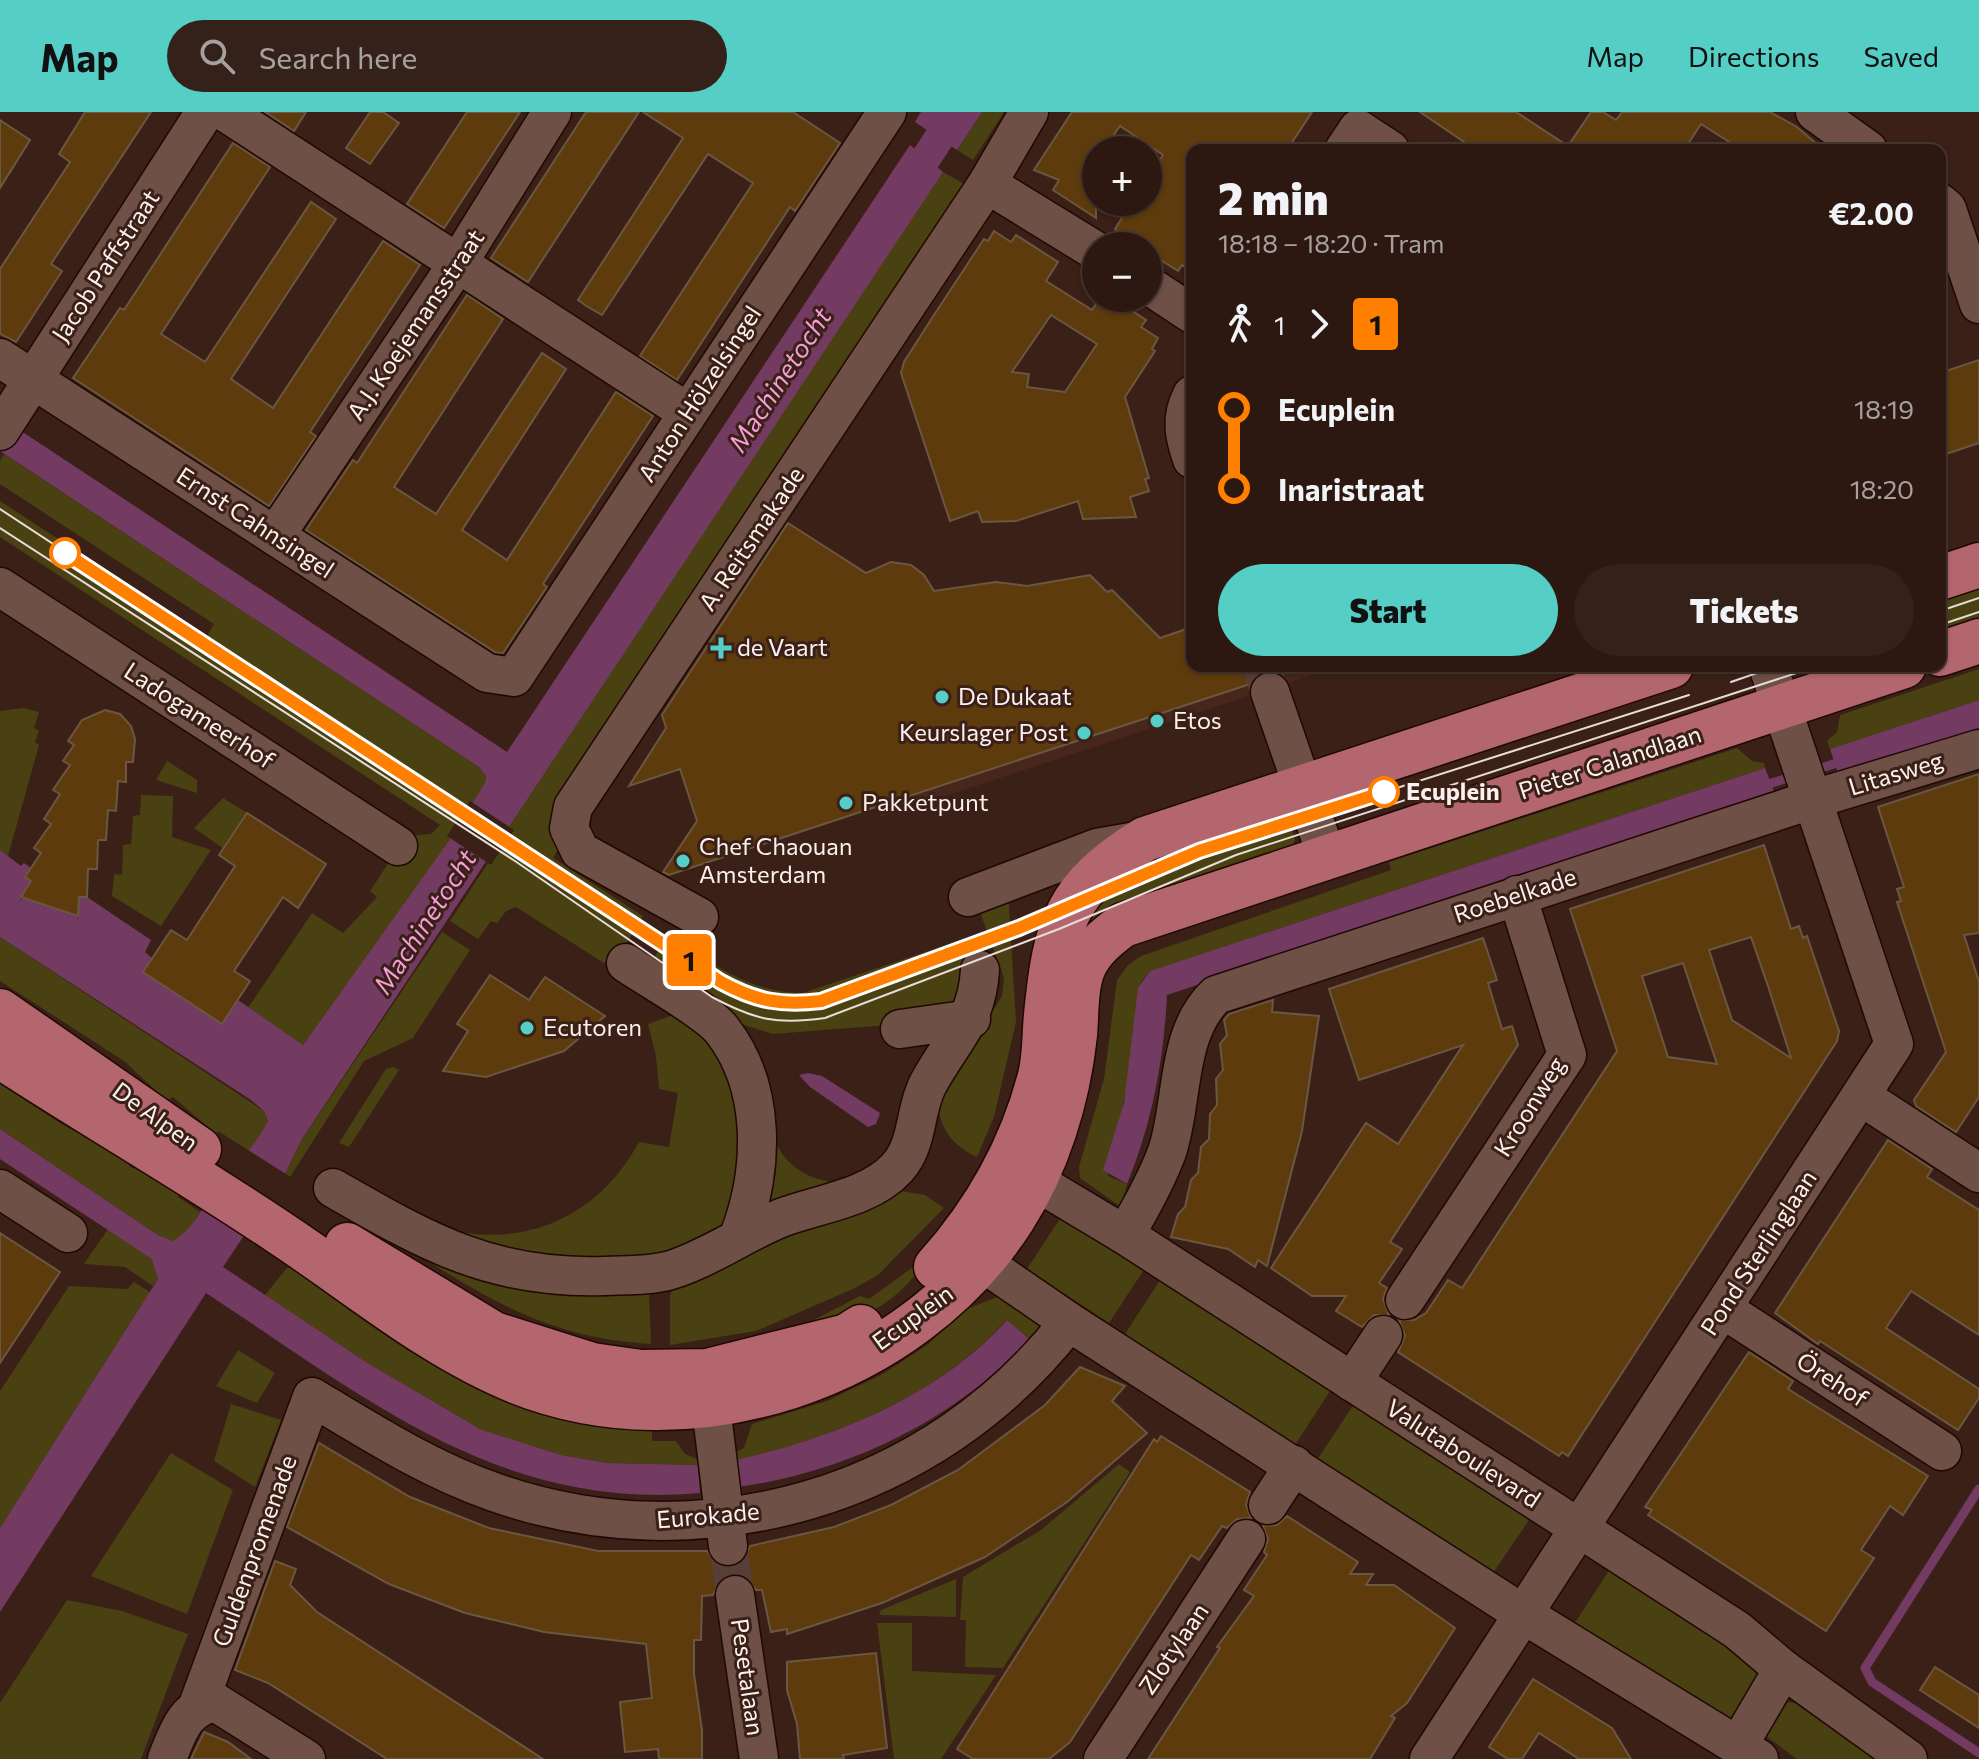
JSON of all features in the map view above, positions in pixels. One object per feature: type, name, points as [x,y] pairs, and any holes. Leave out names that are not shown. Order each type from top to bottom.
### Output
[{"type":"main road","points":[[1946,576],[1979,565]]},
{"type":"main road","points":[[1946,652],[1979,641]]},
{"type":"main road","points":[[1145,839],[1653,672]]},
{"type":"main road","name":"Pieter Calandlaan","points":[[1327,857],[1886,672]]},
{"type":"main road","name":"Ecuplein","points":[[1022,1173],[1026,1126],[1041,1072],[1051,967],[1059,929],[1088,881],[1113,859],[1145,839]]},
{"type":"main road","name":"Ecuplein","points":[[304,1220],[494,1334],[592,1365],[641,1372],[709,1388],[847,1336],[970,1250],[994,1192],[1022,1173],[1062,1105],[1075,1035],[1079,981],[1092,952],[1123,925],[1327,857]]},
{"type":"main road","name":"De Alpen","points":[[0,1011],[188,1158]]},
{"type":"main road","name":"De Alpen","points":[[0,1056],[304,1220]]},
{"type":"street","name":"Jacob Paffstraat","points":[[4,425],[205,112]]},
{"type":"street","points":[[225,112],[687,412]]},
{"type":"street","name":"A.J. Koejemansstraat","points":[[275,536],[458,263],[552,112]]},
{"type":"street","name":"Anton Hölzelsingel","points":[[514,677],[886,112]]},
{"type":"street","points":[[1815,112],[1860,144]]},
{"type":"street","name":"A. Reitsmakade","points":[[699,917],[580,851],[569,828],[573,807],[987,184],[1028,114]]},
{"type":"street","points":[[1357,130],[1380,144]]},
{"type":"street","points":[[987,184],[1082,242]]},
{"type":"street","points":[[1946,208],[1979,304]]},
{"type":"street","points":[[1162,294],[1186,310]]},
{"type":"street","name":"Ernst Cahnsingel","points":[[0,358],[487,673],[514,677]]},
{"type":"street","points":[[1186,406],[1183,433],[1186,442]]},
{"type":"street","name":"Ladogameerhof","points":[[0,587],[398,846]]},
{"type":"street","points":[[1770,672],[1783,706]]},
{"type":"street","points":[[1270,692],[1327,857]]},
{"type":"street","name":"Pond Sterlinglaan","points":[[1429,1759],[1894,1044],[1783,706]]},
{"type":"street","name":"Litasweg","points":[[1807,781],[1979,749]]},
{"type":"street","name":"Roebelkade","points":[[1125,1235],[1146,1200],[1167,1151],[1189,1039],[1202,1009],[1216,995],[1517,895],[1807,781]]},
{"type":"street","points":[[968,897],[1018,881],[1097,848],[1145,839]]},
{"type":"street","name":"Kroonweg","points":[[1405,1300],[1567,1055],[1517,895]]},
{"type":"street","points":[[626,963],[769,1059]]},
{"type":"street","points":[[304,1220],[445,1249],[478,1262],[529,1273],[589,1276],[656,1274],[676,1268],[739,1236],[852,1188],[878,1185],[898,1167],[915,1135],[926,1078],[971,1019],[980,970]]},
{"type":"street","points":[[900,1029],[971,1019]]},
{"type":"street","points":[[720,1028],[746,1070],[760,1116],[750,1207],[739,1236]]},
{"type":"street","points":[[1862,1097],[1979,1173]]},
{"type":"street","name":"Valutaboulevard","points":[[1022,1173],[1125,1235],[1737,1630],[1783,1669],[1908,1759]]},
{"type":"street","points":[[0,1189],[68,1233]]},
{"type":"street","points":[[970,1250],[1069,1322],[1523,1614],[1749,1752],[1783,1669]]},
{"type":"street","name":"Örehof","points":[[1723,1309],[1942,1451]]},
{"type":"street","name":"Eurokade","points":[[312,1397],[442,1470],[495,1493],[618,1520],[725,1522],[801,1505],[881,1474],[962,1423],[1012,1385],[1044,1354],[1069,1322]]},
{"type":"street","points":[[1352,1382],[1383,1335]]},
{"type":"street","points":[[709,1388],[725,1522]]},
{"type":"street","name":"Guldenpromenade","points":[[167,1759],[191,1712],[312,1397]]},
{"type":"street","points":[[1268,1505],[1294,1465]]},
{"type":"street","name":"Zlotylaan","points":[[1103,1759],[1246,1539]]},
{"type":"street","name":"Pesetalaan","points":[[735,1595],[759,1759]]},
{"type":"street","points":[[191,1712],[215,1702],[306,1759]]},
{"type":"shaded area","points":[[982,112],[1004,112],[973,160],[957,150]]},
{"type":"shaded area","points":[[943,172],[966,185],[796,452],[779,461],[566,785],[563,840],[553,858],[643,916],[617,959],[604,963],[516,907],[506,911],[497,923],[491,921],[478,939],[450,921],[488,863],[451,839],[303,1045],[248,1008],[312,913],[343,933],[377,897],[370,891],[406,836],[431,834],[440,825],[0,537],[0,501],[207,636],[214,624],[0,484],[0,461],[4,454],[479,767],[486,776],[485,783]]},
{"type":"shaded area","points":[[1979,572],[1979,630],[1946,641],[1946,586]]},
{"type":"shaded area","points":[[1186,667],[1186,672],[1322,672],[881,817],[857,745]]},
{"type":"shaded area","points":[[1979,669],[1979,700],[1830,749],[1827,741],[1837,732],[1840,715]]},
{"type":"shaded area","points":[[24,708],[39,712],[34,728],[39,731],[35,742],[39,745],[8,856],[0,850],[0,711]]},
{"type":"shaded area","points":[[1737,748],[1752,761],[1764,763],[1765,768],[1150,971],[1141,982],[1127,1086],[1108,1176],[1127,1184],[1121,1207],[1080,1178],[1079,1167],[1104,1079],[1117,980],[1128,965],[1141,956],[1391,870],[1389,862]]},
{"type":"shaded area","points":[[167,761],[197,780],[197,793],[156,780]]},
{"type":"shaded area","points":[[141,795],[173,796],[172,837],[211,850],[161,926],[112,896],[114,874],[122,875],[123,845],[131,844],[133,816],[140,815]]},
{"type":"shaded area","points":[[223,798],[247,813],[224,849],[194,828]]},
{"type":"shaded area","points":[[1288,813],[1295,840],[1291,849],[1061,954],[1117,868]]},
{"type":"shaded area","points":[[1008,890],[1016,1022],[994,1117],[977,1157],[950,1136],[937,1104],[1002,996],[1004,978],[976,901]]},
{"type":"shaded area","points":[[442,932],[470,950],[413,1038],[364,1061],[290,1177],[285,1174],[302,1139]]},
{"type":"shaded area","points":[[668,934],[715,965],[749,982],[784,992],[803,993],[964,939],[963,998],[938,1021],[773,1034],[738,1023],[651,963]]},
{"type":"shaded area","points":[[0,937],[264,1111],[268,1121],[251,1152],[218,1131],[216,1134],[173,1097],[167,1101],[124,1061],[0,981]]},
{"type":"shaded area","points":[[684,1011],[743,1086],[737,1219],[676,1258],[489,1259],[449,1230],[507,1234],[560,1220],[604,1189],[639,1142],[669,1147],[678,1093],[659,1089],[656,1056],[648,1024]]},
{"type":"shaded area","points":[[393,1067],[399,1070],[349,1147],[339,1143],[386,1069]]},
{"type":"shaded area","points":[[0,1084],[63,1125],[130,1159],[129,1166],[180,1190],[178,1197],[200,1212],[186,1234],[173,1241],[158,1235],[0,1129]]},
{"type":"shaded area","points":[[773,1135],[783,1154],[796,1168],[813,1177],[833,1182],[761,1217]]},
{"type":"shaded area","points":[[895,1190],[925,1195],[944,1208],[878,1275],[756,1331],[670,1345],[670,1296],[674,1283]]},
{"type":"shaded area","points":[[1063,1214],[1145,1268],[1109,1323],[1027,1269]]},
{"type":"shaded area","points":[[108,1229],[153,1259],[158,1279],[153,1286],[125,1267],[84,1264]]},
{"type":"shaded area","points":[[407,1248],[649,1293],[651,1344],[582,1334],[523,1314],[466,1285]]},
{"type":"shaded area","points":[[293,1267],[374,1328],[460,1380],[551,1416],[600,1427],[652,1431],[652,1441],[676,1441],[685,1454],[697,1459],[698,1465],[608,1463],[561,1455],[480,1429],[366,1362],[265,1295],[287,1268]]},
{"type":"shaded area","points":[[913,1267],[918,1272],[905,1287],[879,1307],[851,1319],[800,1327],[860,1296],[869,1299]]},
{"type":"shaded area","points":[[1162,1277],[1332,1388],[1295,1445],[1125,1334]]},
{"type":"shaded area","points":[[134,1282],[150,1292],[0,1528],[0,1391],[69,1286],[127,1289]]},
{"type":"shaded area","points":[[1002,1295],[1043,1324],[1029,1339],[1006,1320],[979,1347],[948,1371],[882,1411],[809,1440],[735,1460],[734,1453],[744,1448],[752,1424],[827,1401],[883,1374],[927,1345],[967,1309]]},
{"type":"shaded area","points":[[238,1350],[275,1373],[257,1403],[216,1386]]},
{"type":"shaded area","points":[[231,1404],[281,1420],[255,1487],[214,1461]]},
{"type":"shaded area","points":[[1354,1404],[1529,1520],[1491,1576],[1317,1460]]},
{"type":"shaded area","points":[[171,1453],[233,1490],[187,1614],[91,1576]]},
{"type":"shaded area","points":[[1119,1464],[1130,1472],[1003,1668],[965,1667],[966,1620],[960,1620],[963,1577],[1041,1530]]},
{"type":"shaded area","points":[[1610,1569],[1737,1652],[1759,1670],[1735,1715],[1726,1721],[1571,1629]]},
{"type":"shaded area","points":[[956,1579],[956,1617],[879,1615],[881,1610]]},
{"type":"shaded area","points":[[67,1600],[122,1611],[188,1634],[141,1759],[0,1759],[0,1703]]},
{"type":"shaded area","points":[[877,1623],[912,1623],[912,1671],[996,1675],[941,1759],[894,1759]]},
{"type":"shaded area","points":[[1795,1703],[1880,1759],[1797,1759],[1762,1733],[1777,1704]]},
{"type":"water","points":[[921,112],[982,112],[957,150],[915,122]]},
{"type":"water","points":[[910,145],[943,172],[302,1139],[285,1174],[223,1267],[366,1362],[480,1429],[561,1455],[608,1463],[698,1465],[700,1493],[628,1494],[560,1484],[497,1465],[437,1439],[379,1407],[206,1293],[0,1612],[0,1528],[158,1279],[152,1259],[0,1159],[0,1129],[158,1235],[173,1241],[189,1228],[218,1184],[253,1145],[268,1121],[264,1111],[251,1100],[0,937],[0,850],[21,866],[24,863],[31,868],[31,881],[18,904],[23,897],[77,915],[77,923],[79,897],[87,897],[151,940],[145,952],[152,958],[143,972],[222,1024],[238,1000],[303,1045],[451,838],[485,783],[486,776],[479,767],[0,451],[0,417],[507,752]]},
{"type":"water","points":[[1979,700],[1979,728],[1838,773],[1830,749]]},
{"type":"water","points":[[1765,768],[1775,794],[1167,995],[1155,1091],[1136,1161],[1127,1184],[1103,1170],[1124,1103],[1138,988],[1150,971]]},
{"type":"water","points":[[799,1075],[822,1076],[880,1113],[876,1124],[868,1127],[810,1087]]},
{"type":"water","points":[[1007,1320],[1029,1339],[1000,1368],[933,1418],[858,1455],[778,1480],[738,1487],[735,1460],[809,1440],[882,1411],[949,1371]]},
{"type":"pier","points":[[470,801],[514,830],[491,865],[447,836]]},
{"type":"pier","points":[[248,1150],[289,1176],[249,1235],[221,1174]]},
{"type":"building","points":[[85,112],[151,112],[51,264],[62,271],[16,342],[0,334],[0,269],[70,162],[59,154]]},
{"type":"building","points":[[265,112],[306,112],[294,131]]},
{"type":"building","points":[[370,112],[383,112],[399,123],[370,164],[346,148]]},
{"type":"building","points":[[467,112],[520,112],[444,228],[407,204]]},
{"type":"building","points":[[586,112],[639,112],[528,282],[491,258]]},
{"type":"building","points":[[643,112],[793,112],[840,143],[795,211],[790,207],[677,380],[640,356],[753,183],[708,154],[602,315],[588,307],[578,300],[683,138]]},
{"type":"building","points":[[1072,112],[1312,112],[1291,144],[1186,144],[1186,268],[1182,265],[1178,271],[1162,261],[1162,232],[1119,232],[1115,229],[1123,216],[1162,216],[1162,136],[1135,136],[1120,126],[1113,136],[1082,136],[1082,209],[1053,190],[1059,180],[1034,170]]},
{"type":"building","points":[[1420,112],[1516,112],[1565,144],[1467,144]]},
{"type":"building","points":[[1591,112],[1603,112],[1616,120],[1622,112],[1770,112],[1797,127],[1817,144],[1733,144],[1701,124],[1688,144],[1569,144]]},
{"type":"building","points":[[0,120],[30,140],[0,188]]},
{"type":"building","points":[[233,143],[270,167],[161,334],[205,362],[311,202],[336,219],[231,379],[273,408],[383,241],[420,265],[310,432],[316,436],[269,506],[73,378],[120,308],[124,310]]},
{"type":"building","points":[[994,231],[1011,242],[1016,235],[1058,262],[1046,281],[1082,304],[1082,312],[1134,312],[1146,320],[1141,327],[1158,338],[1152,349],[1155,351],[1125,397],[1149,478],[1145,479],[1149,491],[1130,497],[1136,517],[1083,519],[1078,501],[1016,521],[982,522],[978,511],[950,521],[901,373],[904,362],[984,239],[988,241]],"holes":[[[1051,315],[1097,344],[1065,392],[1027,387],[1029,374],[1012,372]]]},
{"type":"building","points":[[467,295],[503,319],[394,487],[436,514],[542,353],[566,369],[462,530],[507,560],[616,392],[653,416],[543,584],[547,587],[503,653],[495,652],[306,530],[353,460],[357,463]]},
{"type":"building","points":[[1979,360],[1979,443],[1946,454],[1946,371]]},
{"type":"building","name":"De Dukaat","points":[[788,523],[866,573],[891,562],[911,565],[924,575],[934,591],[996,582],[1027,586],[1090,575],[1107,592],[1112,590],[1160,638],[1186,629],[1186,672],[1263,672],[1250,684],[669,875],[663,872],[697,821],[680,769],[629,786],[666,728],[662,715]]},
{"type":"building","points":[[105,710],[120,714],[131,726],[135,739],[133,762],[126,762],[126,782],[118,781],[116,811],[108,810],[106,840],[98,840],[97,869],[88,869],[87,897],[79,897],[78,916],[21,897],[31,881],[25,877],[41,853],[34,848],[51,824],[44,819],[60,794],[53,790],[70,765],[63,761],[74,745],[68,741],[82,720]]},
{"type":"building","points":[[1979,774],[1979,933],[1964,935],[1979,982],[1979,1097],[1956,1132],[1916,1106],[1914,1100],[1946,1052],[1897,902],[1901,901],[1897,889],[1904,887],[1878,807]]},
{"type":"building","points":[[247,813],[326,864],[298,908],[283,897],[234,971],[250,981],[222,1024],[143,972],[171,930],[187,940],[235,866],[219,855]]},
{"type":"building","points":[[1764,845],[1791,929],[1799,926],[1803,938],[1807,936],[1839,1031],[1837,1041],[1568,1456],[1562,1452],[1559,1456],[1398,1352],[1405,1336],[1399,1320],[1414,1320],[1426,1313],[1448,1280],[1462,1288],[1617,1051],[1570,909]],"holes":[[[1751,937],[1769,989],[1791,1058],[1732,1020],[1709,950]],[[1683,963],[1697,1005],[1717,1064],[1668,1057],[1642,976]]]},
{"type":"building","points":[[1483,938],[1497,980],[1488,983],[1502,1029],[1512,1026],[1518,1045],[1390,1242],[1402,1249],[1379,1283],[1387,1288],[1383,1299],[1389,1315],[1374,1315],[1362,1327],[1336,1311],[1346,1296],[1312,1296],[1271,1268],[1366,1123],[1398,1144],[1463,1045],[1359,1080],[1329,989]]},
{"type":"building","name":"Ecutoren","points":[[490,975],[529,1000],[545,977],[605,1016],[564,1051],[486,1077],[443,1071],[468,1031],[457,1024]]},
{"type":"building","points":[[1273,1000],[1272,1012],[1319,1016],[1302,1131],[1267,1266],[1258,1260],[1255,1267],[1228,1249],[1171,1237],[1178,1214],[1185,1207],[1191,1180],[1198,1173],[1201,1147],[1209,1139],[1210,1114],[1217,1105],[1216,1079],[1223,1070],[1220,1044],[1227,1035],[1224,1020],[1229,1014]]},
{"type":"building","points":[[1888,1140],[1932,1169],[1927,1177],[1979,1210],[1979,1335],[1911,1291],[1886,1328],[1979,1389],[1979,1398],[1958,1430],[1820,1341],[1818,1344],[1775,1313]]},
{"type":"building","points":[[0,1233],[60,1272],[0,1363]]},
{"type":"building","points":[[1749,1352],[1793,1381],[1788,1389],[1928,1476],[1903,1515],[1890,1506],[1861,1550],[1874,1558],[1826,1631],[1648,1515],[1652,1510],[1645,1507]]},
{"type":"building","points":[[1080,1367],[1125,1386],[1112,1401],[1147,1433],[1067,1502],[985,1557],[882,1603],[787,1634],[787,1629],[771,1632],[762,1590],[756,1590],[744,1575],[733,1573],[722,1577],[713,1595],[702,1596],[701,1640],[694,1640],[694,1674],[702,1730],[702,1759],[659,1759],[658,1749],[625,1752],[620,1702],[652,1698],[646,1644],[544,1632],[465,1613],[389,1584],[287,1527],[319,1443],[410,1497],[489,1528],[598,1551],[707,1551],[719,1566],[731,1568],[742,1563],[750,1546],[834,1527],[891,1505],[958,1470],[1045,1405]]},
{"type":"building","points":[[1161,1436],[1250,1492],[1246,1505],[1251,1518],[1237,1519],[1227,1528],[1222,1526],[1199,1560],[1191,1555],[1070,1742],[1049,1759],[973,1759],[957,1749],[1154,1439],[1157,1442]]},
{"type":"building","points":[[1287,1516],[1358,1562],[1350,1574],[1373,1574],[1366,1585],[1394,1585],[1455,1628],[1407,1703],[1391,1716],[1395,1718],[1370,1759],[1148,1759],[1220,1648],[1217,1647],[1254,1596],[1244,1590],[1267,1555],[1264,1552],[1268,1539],[1263,1526],[1277,1525]]},
{"type":"building","points":[[275,1561],[296,1569],[290,1585],[317,1612],[543,1759],[387,1759],[268,1683],[235,1670]]},
{"type":"building","points":[[876,1653],[887,1748],[843,1755],[844,1759],[800,1759],[797,1724],[787,1690],[787,1662]]},
{"type":"building","points":[[1935,1667],[1979,1695],[1979,1728],[1920,1690]]},
{"type":"building","points":[[1533,1679],[1612,1728],[1631,1759],[1579,1759],[1539,1733],[1522,1759],[1508,1759],[1489,1747]]},
{"type":"building","points":[[204,1732],[228,1742],[251,1759],[191,1759]]},
{"type":"waterway","name":"Machinetocht","points":[[904,192],[956,112]]},
{"type":"waterway","points":[[1812,771],[1843,761]]},
{"type":"waterway","points":[[1762,786],[1798,775]]},
{"type":"waterway","points":[[1979,1489],[1865,1668],[1872,1682],[1979,1753]]},
{"type":"tunnel","points":[[1263,672],[1270,692]]},
{"type":"tunnel","points":[[728,1546],[735,1595]]},
{"type":"tram line","points":[[0,509],[721,982],[752,999],[786,1006],[821,1001],[1019,928],[1199,851],[1689,695]]},
{"type":"tram line","points":[[0,528],[515,861],[712,997],[754,1016],[779,1020],[825,1018],[1059,929],[1236,855],[1800,672]]},
{"type":"tram line","name":"1","points":[[65,553],[572,881],[721,982],[752,999],[786,1006],[821,1001],[1070,908],[1199,851],[1384,792]]},
{"type":"tram line","points":[[1946,609],[1979,598]]},
{"type":"tram line","points":[[1946,623],[1979,612]]},
{"type":"tram line","points":[[1731,682],[1760,672]]},
{"type":"place","name":"de Vaart","points":[[721,648]]},
{"type":"place","name":"De Dukaat","points":[[942,697]]},
{"type":"place","name":"Etos","points":[[1157,721]]},
{"type":"place","name":"Keurslager Post","points":[[1084,733]]},
{"type":"place","name":"Ecuplein","points":[[1384,792]]},
{"type":"place","name":"Pakketpunt","points":[[846,803]]},
{"type":"place","name":"Chef Chaouan Amsterdam","points":[[683,861]]},
{"type":"place","name":"Ecutoren","points":[[527,1028]]}]
